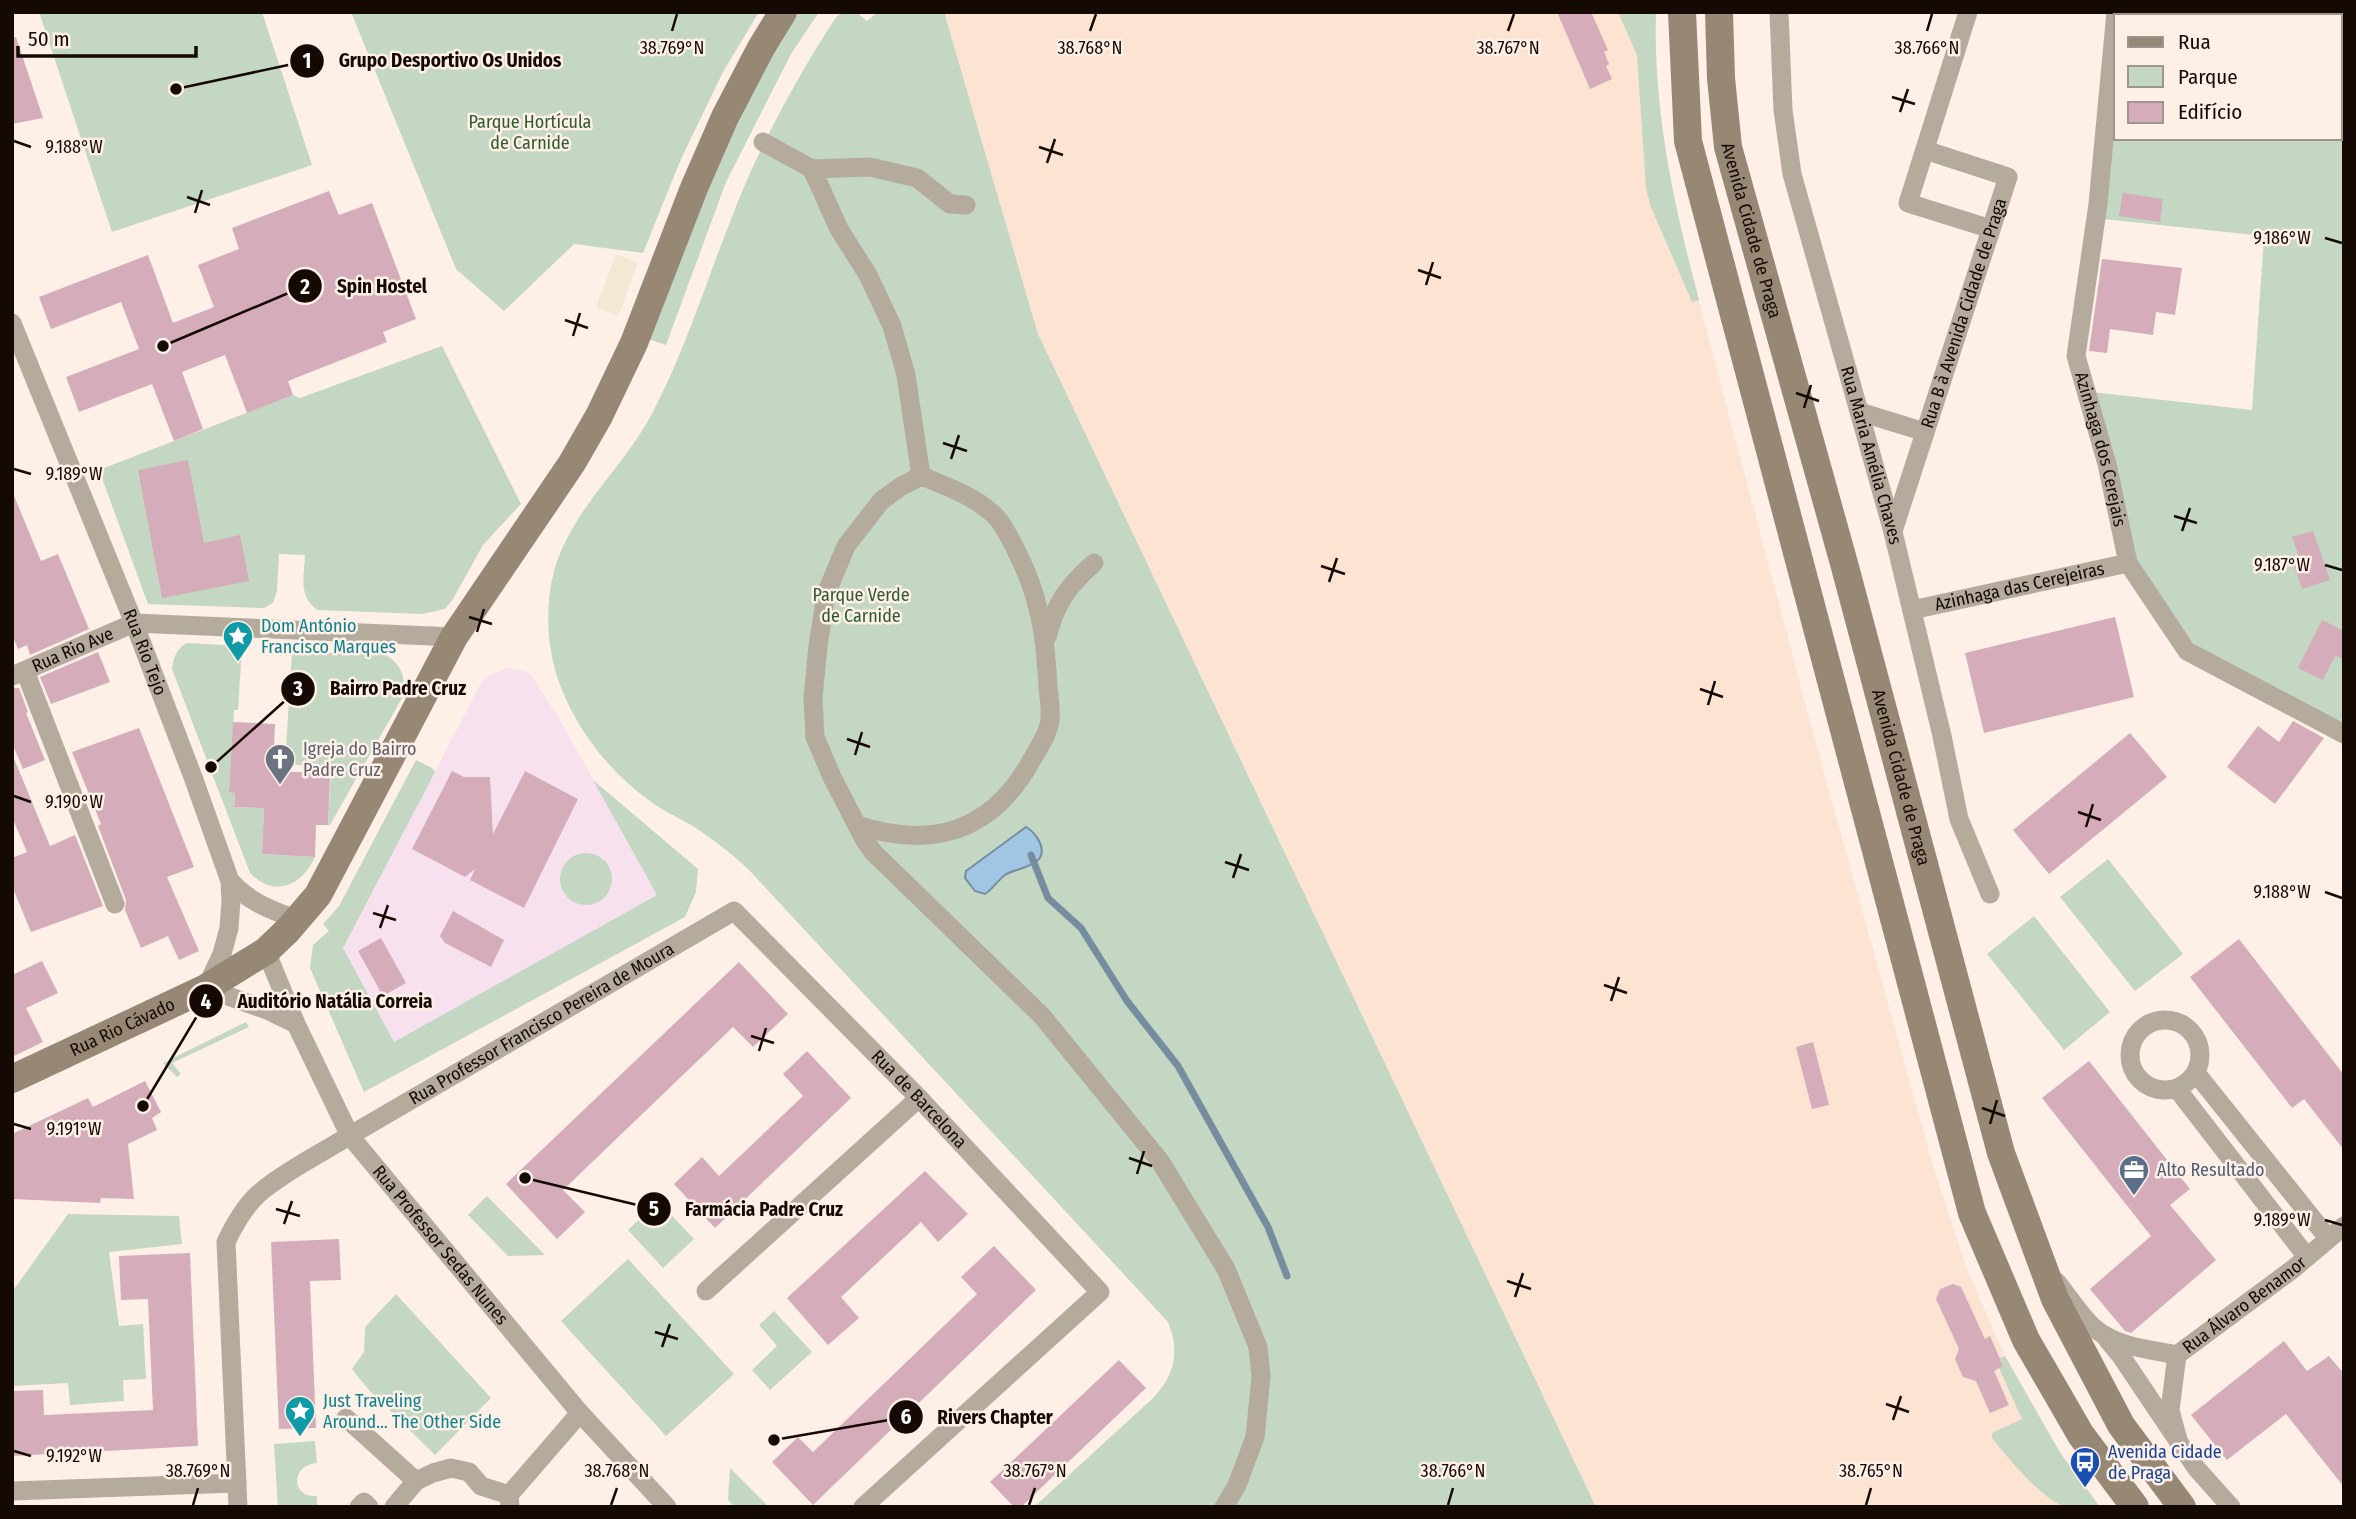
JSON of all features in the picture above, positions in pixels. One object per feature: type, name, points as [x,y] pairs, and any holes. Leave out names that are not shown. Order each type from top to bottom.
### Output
[{"type":"main road","name":"Rua Rio Cávado","points":[[12,1079],[206,988],[266,951],[297,920],[325,884],[454,637],[572,463],[598,416],[634,343],[694,188],[725,117],[783,12]]},
{"type":"main road","points":[[1682,12],[1688,141],[1972,1213],[2026,1340],[2081,1435],[2135,1507]]},
{"type":"main road","name":"Avenida Cidade de Praga","points":[[1719,12],[1721,78],[1728,147],[1848,580],[2001,1153],[2055,1299],[2121,1425],[2182,1507]]},
{"type":"street","name":"Rua Maria Amélia Chaves","points":[[1779,12],[1783,110],[1792,174],[1893,533],[1959,819],[1990,894]]},
{"type":"street","points":[[1968,12],[1908,203],[1991,229]]},
{"type":"street","name":"Azinhaga dos Cerejais","points":[[2114,33],[2098,205],[2076,356],[2107,464],[2128,563],[2188,651],[2344,734]]},
{"type":"street","points":[[763,142],[812,169],[870,167],[917,178],[950,204],[966,205]]},
{"type":"street","name":"Rua B à Avenida Cidade de Praga","points":[[1893,533],[2008,177],[1925,150]]},
{"type":"street","points":[[812,169],[839,229],[868,275],[892,326],[906,374],[921,476]]},
{"type":"street","name":"Rua Rio Tejo","points":[[12,323],[134,623],[230,881],[229,928],[222,954],[206,988]]},
{"type":"street","points":[[1860,412],[1925,432]]},
{"type":"street","points":[[857,825],[903,836],[943,834],[971,823],[1007,795],[1029,766],[1050,721],[1045,642],[1040,610],[1024,564],[995,514],[965,494],[921,476]]},
{"type":"street","points":[[921,476],[881,501],[846,547],[826,593],[813,698],[815,737],[832,777],[873,852],[1033,1007],[1073,1054],[1160,1161],[1226,1269],[1258,1347],[1261,1377],[1255,1437],[1237,1485],[1224,1507]]},
{"type":"street","points":[[1045,642],[1054,611],[1070,584],[1094,563]]},
{"type":"street","name":"Azinhaga das Cerejeiras","points":[[1912,610],[2128,563]]},
{"type":"street","points":[[134,623],[454,637]]},
{"type":"street","name":"Rua Rio Ave","points":[[19,673],[134,623]]},
{"type":"street","points":[[19,673],[115,904]]},
{"type":"street","points":[[230,881],[254,902],[297,920]]},
{"type":"street","name":"Rua de Barcelona","points":[[734,911],[919,1098],[1100,1292],[863,1507]]},
{"type":"street","name":"Rua Professor Francisco Pereira de Moura","points":[[238,1507],[226,1242],[239,1216],[258,1192],[734,911]]},
{"type":"street","name":"Rua Professor Sedas Nunes","points":[[266,951],[296,1024],[350,1136],[580,1413],[667,1507]]},
{"type":"street","points":[[206,988],[267,1010],[296,1024]]},
{"type":"street","points":[[2166,1020],[2189,1028],[2200,1049],[2200,1062],[2196,1073],[2188,1083],[2176,1089],[2152,1088],[2142,1082],[2134,1072],[2131,1048],[2135,1037],[2143,1027],[2166,1020]]},
{"type":"street","points":[[2196,1073],[2336,1232]]},
{"type":"street","points":[[2176,1089],[2307,1257]]},
{"type":"street","points":[[706,1291],[919,1098]]},
{"type":"street","name":"Rua Álvaro Benamor","points":[[2177,1355],[2336,1232]]},
{"type":"street","points":[[2042,1264],[2091,1325],[2121,1356],[2197,1469],[2231,1507]]},
{"type":"street","points":[[2102,1334],[2121,1344],[2177,1355],[2170,1410],[2178,1440]]},
{"type":"street","points":[[394,1507],[416,1482],[433,1472],[451,1468],[469,1472],[481,1486],[510,1501],[580,1413]]},
{"type":"street","points":[[346,1418],[416,1482]]},
{"type":"street","points":[[12,1491],[237,1483]]},
{"type":"street","points":[[359,1507],[364,1502],[369,1507]]},
{"type":"shaded area","points":[[944,12],[1656,12],[1655,53],[1664,154],[1680,230],[1814,737],[1933,1166],[1966,1267],[2005,1356],[2059,1451],[2100,1507],[1596,1507],[1038,334]]},
{"type":"shaded area","points":[[616,254],[638,263],[618,316],[596,307]]},
{"type":"shaded area","points":[[508,668],[531,675],[560,720],[658,895],[394,1042],[343,948],[482,681]]},
{"type":"green space","points":[[39,12],[262,12],[312,165],[112,232]]},
{"type":"green space","name":"Parque Hortícula de Carnide","points":[[351,12],[759,12],[723,72],[681,159],[643,253],[574,244],[504,311],[456,269]]},
{"type":"green space","points":[[798,12],[819,12],[791,54],[726,182],[666,345],[648,339],[730,131]]},
{"type":"green space","name":"Parque Verde de Carnide","points":[[844,12],[857,13],[867,21],[878,12],[944,12],[1038,334],[1596,1507],[1034,1507],[1160,1390],[1173,1363],[1174,1343],[1168,1322],[749,870],[714,840],[655,804],[622,778],[587,737],[569,706],[553,661],[548,616],[554,571],[562,548],[586,507],[629,450],[654,410],[677,360],[758,156],[808,62],[836,17]]},
{"type":"green space","points":[[1618,12],[1656,12],[1662,122],[1681,229],[1699,300],[1692,302],[1650,205],[1646,187],[1637,55]]},
{"type":"green space","points":[[2291,12],[2298,14],[2126,14]]},
{"type":"green space","points":[[2344,23],[2344,725],[2195,645],[2136,560],[2092,392],[2252,410],[2264,236],[2103,219],[2114,109],[2114,140],[2342,140]]},
{"type":"green space","points":[[442,346],[521,504],[483,545],[445,609],[422,614],[318,610],[305,593],[305,555],[279,554],[277,591],[273,603],[264,608],[148,604],[99,470],[293,395],[300,398]]},
{"type":"green space","points":[[187,643],[242,646],[238,710],[234,710],[229,792],[235,793],[234,807],[264,808],[262,854],[315,857],[303,875],[287,885],[268,885],[250,873],[172,669],[176,654]]},
{"type":"green space","points":[[292,652],[384,654],[395,662],[402,672],[402,698],[330,825],[331,767],[285,764]]},
{"type":"green space","points":[[416,760],[435,772],[343,948],[394,1042],[657,895],[593,780],[698,869],[696,892],[685,917],[364,1092],[310,968],[313,945],[329,931],[323,924],[339,906]]},
{"type":"green space","points":[[586,853],[596,855],[604,861],[610,869],[610,889],[604,897],[596,903],[586,905],[576,903],[568,897],[562,889],[560,879],[562,869],[568,861],[576,855]]},
{"type":"green space","points":[[2108,859],[2183,954],[2135,991],[2060,897]]},
{"type":"green space","points":[[2034,916],[2110,1012],[2064,1050],[1987,954]]},
{"type":"green space","points":[[246,1022],[249,1027],[172,1063],[181,1074],[177,1077],[163,1063]]},
{"type":"green space","points":[[487,1196],[545,1255],[508,1256],[468,1215]]},
{"type":"green space","points":[[658,1201],[694,1239],[663,1268],[628,1230]]},
{"type":"green space","points":[[68,1214],[179,1216],[182,1244],[109,1252],[119,1326],[143,1324],[146,1379],[123,1380],[124,1401],[70,1405],[68,1383],[12,1386],[12,1292]]},
{"type":"green space","points":[[628,1259],[734,1374],[666,1436],[561,1321]]},
{"type":"green space","points":[[396,1294],[491,1398],[435,1455],[368,1389],[352,1369],[364,1352],[365,1327]]},
{"type":"green space","points":[[774,1311],[812,1352],[770,1390],[752,1370],[777,1346],[759,1325]]},
{"type":"green space","points":[[2005,1356],[2059,1451],[2100,1507],[2070,1508],[2046,1496],[1992,1438],[1992,1433],[2022,1419],[1999,1368],[2003,1366],[2000,1358]]},
{"type":"green space","points":[[315,1441],[317,1463],[302,1469],[297,1481],[302,1492],[317,1496],[317,1507],[278,1507],[274,1444]]},
{"type":"green space","points":[[730,1468],[769,1507],[735,1507],[728,1500]]},
{"type":"water","points":[[1026,827],[1039,840],[1042,851],[1040,857],[1031,865],[1005,875],[985,894],[975,891],[965,878],[966,871]]},
{"type":"building","points":[[1557,12],[1591,12],[1608,50],[1604,52],[1612,79],[1590,89]]},
{"type":"building","points":[[16,37],[43,118],[12,124],[12,38]]},
{"type":"building","points":[[329,191],[339,215],[372,203],[416,319],[383,332],[387,342],[288,381],[293,395],[247,413],[225,355],[182,372],[203,429],[174,441],[152,384],[79,412],[66,377],[139,349],[121,302],[51,329],[39,297],[148,255],[173,323],[214,307],[198,265],[239,249],[232,228]]},
{"type":"building","points":[[2123,193],[2163,199],[2160,222],[2119,216]]},
{"type":"building","points":[[2102,259],[2182,268],[2175,315],[2156,312],[2153,335],[2110,329],[2107,353],[2089,351]]},
{"type":"building","points":[[188,460],[204,543],[240,535],[249,581],[162,598],[138,470]]},
{"type":"building","points":[[12,491],[41,561],[58,554],[89,629],[30,655],[27,645],[18,649],[12,635]]},
{"type":"building","points":[[2313,531],[2330,580],[2302,589],[2293,562],[2300,560],[2292,537]]},
{"type":"building","points":[[2115,617],[2134,697],[1984,733],[1965,653]]},
{"type":"building","points":[[2322,620],[2344,631],[2344,659],[2335,656],[2323,680],[2298,668]]},
{"type":"building","points":[[98,652],[110,682],[51,704],[40,677]]},
{"type":"building","points":[[12,688],[19,688],[45,760],[23,769],[12,743]]},
{"type":"building","points":[[2293,721],[2324,738],[2275,804],[2227,767],[2258,726],[2279,742]]},
{"type":"building","name":"Igreja do Bairro Padre Cruz","points":[[233,722],[275,724],[273,771],[319,773],[319,777],[330,777],[328,825],[316,825],[315,857],[262,854],[264,808],[234,807],[235,793],[229,792]]},
{"type":"building","points":[[139,728],[194,867],[167,877],[199,951],[179,960],[168,936],[141,948],[125,910],[126,900],[98,826],[101,824],[72,752]]},
{"type":"building","points":[[2130,733],[2167,777],[2049,874],[2013,830]]},
{"type":"building","points":[[13,756],[50,846],[75,835],[103,906],[31,932],[12,886],[12,858],[27,852],[12,817]]},
{"type":"building","points":[[452,771],[464,777],[490,777],[493,834],[525,771],[578,799],[524,908],[470,880],[475,869],[465,877],[412,849]]},
{"type":"building","points":[[453,911],[504,940],[491,967],[445,943],[440,936]]},
{"type":"building","points":[[381,938],[406,983],[383,996],[358,951]]},
{"type":"building","points":[[2239,939],[2344,1075],[2344,1150],[2304,1099],[2292,1108],[2190,977]]},
{"type":"building","points":[[42,961],[58,993],[26,1008],[43,1042],[12,1057],[12,975]]},
{"type":"building","points":[[739,962],[788,1014],[753,1047],[733,1027],[563,1190],[585,1212],[557,1239],[506,1184]]},
{"type":"building","points":[[1813,1042],[1829,1105],[1812,1109],[1796,1047]]},
{"type":"building","points":[[807,1051],[851,1098],[715,1228],[674,1184],[702,1157],[719,1176],[803,1096],[783,1074]]},
{"type":"building","points":[[2089,1061],[2190,1189],[2170,1205],[2216,1260],[2131,1333],[2125,1331],[2090,1289],[2151,1236],[2042,1098]]},
{"type":"building","points":[[145,1081],[161,1112],[152,1118],[157,1130],[128,1144],[134,1199],[101,1198],[100,1203],[12,1199],[12,1134],[88,1098],[93,1107]]},
{"type":"building","points":[[925,1171],[968,1214],[938,1242],[921,1222],[841,1297],[859,1318],[828,1345],[787,1298]]},
{"type":"building","points":[[339,1239],[341,1280],[310,1281],[316,1428],[279,1429],[271,1242]]},
{"type":"building","points":[[994,1246],[1036,1290],[813,1505],[772,1462],[798,1437],[813,1452],[977,1294],[961,1277]]},
{"type":"building","points":[[190,1253],[198,1446],[12,1456],[12,1391],[43,1390],[44,1415],[153,1410],[148,1299],[121,1300],[119,1256]]},
{"type":"building","points":[[1953,1284],[1961,1287],[1985,1339],[1990,1336],[2003,1366],[1994,1371],[2009,1405],[1990,1413],[1976,1381],[1963,1377],[1955,1359],[1959,1349],[1936,1299],[1940,1289]]},
{"type":"building","points":[[2284,1341],[2307,1371],[2329,1356],[2344,1374],[2344,1487],[2286,1414],[2227,1460],[2191,1415]]},
{"type":"building","points":[[1119,1360],[1146,1388],[1021,1507],[1014,1507],[990,1482]]},
{"type":"waterway","points":[[1031,855],[1048,898],[1081,928],[1127,1001],[1178,1066],[1268,1227],[1287,1276]]},
{"type":"place","name":"Grupo Desportivo Os Unidos","points":[[176,89]]},
{"type":"place","name":"Spin Hostel","points":[[163,346]]},
{"type":"place","name":"Dom António Francisco Marques","points":[[238,663]]},
{"type":"place","name":"Bairro Padre Cruz","points":[[211,767]]},
{"type":"place","name":"Igreja do Bairro Padre Cruz","points":[[280,786]]},
{"type":"place","name":"Auditório Natália Correia","points":[[143,1106]]},
{"type":"place","name":"Farmácia Padre Cruz","points":[[525,1178]]},
{"type":"place","name":"Alto Resultado","points":[[2134,1197]]},
{"type":"place","name":"Just Traveling Around… The Other Side","points":[[300,1438]]},
{"type":"place","name":"Rivers Chapter","points":[[774,1440]]},
{"type":"place","name":"Avenida Cidade de Praga","points":[[2085,1489]]}]
